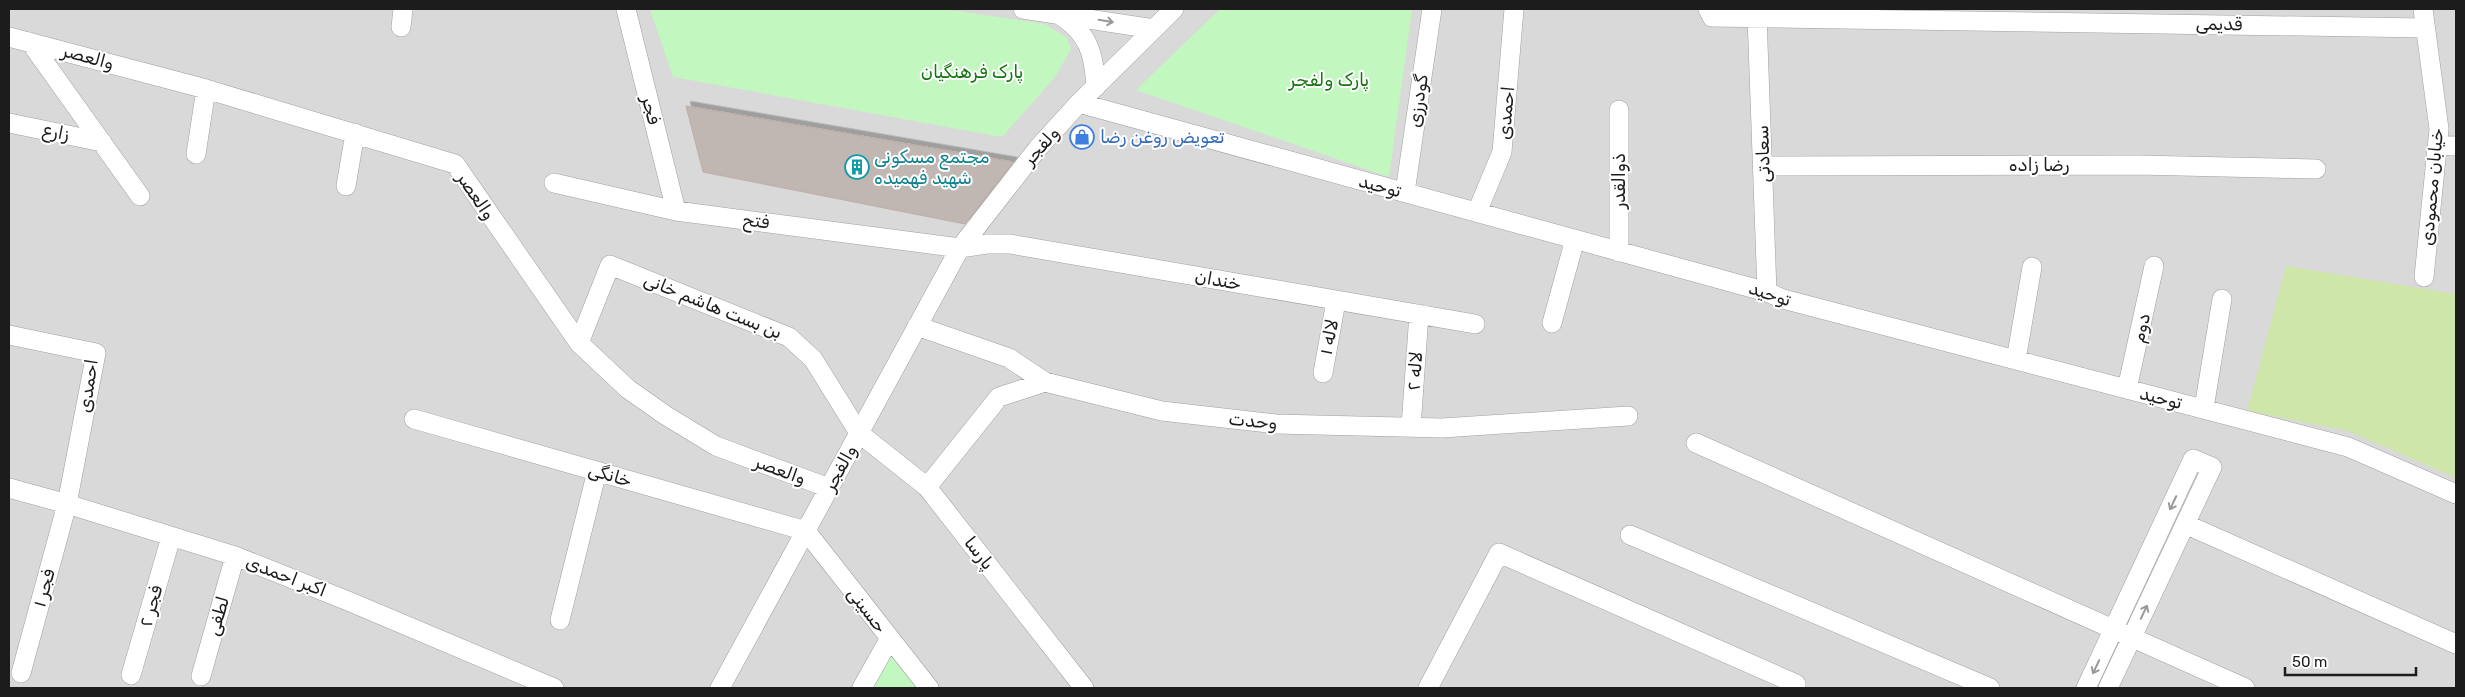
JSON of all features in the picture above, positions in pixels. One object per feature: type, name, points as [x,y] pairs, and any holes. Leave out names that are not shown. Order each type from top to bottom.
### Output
[{"type":"street","name":"فجر","points":[[626,9],[676,211]]},
{"type":"street","points":[[1023,9],[1154,29]]},
{"type":"street","name":"ولفجر","points":[[960,248],[1018,171],[1079,103],[1174,9]]},
{"type":"street","name":"گودرزی","points":[[1404,192],[1432,9]]},
{"type":"street","name":"احمدی","points":[[1477,212],[1502,152],[1514,9]]},
{"type":"street","name":"خیابان محمودی","points":[[2423,9],[2439,129],[2447,146],[2424,277]]},
{"type":"street","name":"قدیمی","points":[[1710,13],[1757,16],[2425,28]]},
{"type":"street","points":[[1059,14],[1074,24],[1085,39],[1094,66],[1096,87]]},
{"type":"street","name":"سعادتی","points":[[1757,16],[1768,292]]},
{"type":"street","name":"والعصر","points":[[9,37],[206,90],[455,164],[579,343],[628,388],[666,416],[716,446],[829,488]]},
{"type":"street","points":[[30,42],[140,196]]},
{"type":"street","points":[[196,154],[206,90]]},
{"type":"street","name":"توحید","points":[[1079,103],[1768,292],[1783,299],[2348,447],[2456,494]]},
{"type":"street","name":"ذوالقدر","points":[[1619,110],[1619,252]]},
{"type":"street","name":"زارع","points":[[9,123],[102,142]]},
{"type":"street","points":[[346,186],[355,133]]},
{"type":"street","name":"رضا زاده","points":[[1763,166],[2136,165],[2316,169]]},
{"type":"street","name":"فتح","points":[[554,183],[676,211],[960,248]]},
{"type":"street","points":[[1552,323],[1575,239]]},
{"type":"street","name":"خندان","points":[[960,248],[986,244],[1010,244],[1475,324]]},
{"type":"street","name":"والفجر","points":[[720,688],[960,248]]},
{"type":"street","name":"بن بست هاشم خانی","points":[[579,343],[610,265],[789,337],[813,359],[859,433]]},
{"type":"street","name":"دوم","points":[[2127,389],[2154,266]]},
{"type":"street","points":[[2016,360],[2032,267]]},
{"type":"street","points":[[2204,408],[2222,299]]},
{"type":"street","name":"لاله ۱","points":[[1323,373],[1336,301]]},
{"type":"street","name":"لاله ۲","points":[[1411,427],[1419,314]]},
{"type":"street","points":[[917,326],[1009,358],[1045,382]]},
{"type":"street","name":"احمدی","points":[[9,335],[96,353],[67,504]]},
{"type":"street","points":[[927,487],[999,397],[1045,382]]},
{"type":"street","name":"وحدت","points":[[1045,382],[1162,411],[1276,424],[1442,428],[1628,416]]},
{"type":"street","name":"خانگی","points":[[414,419],[806,531]]},
{"type":"street","name":"پارسا","points":[[859,433],[927,487],[1084,688]]},
{"type":"street","points":[[1696,443],[2245,688]]},
{"type":"street","points":[[2086,688],[2193,459],[2212,467],[2108,688]]},
{"type":"street","points":[[560,620],[597,471]]},
{"type":"street","name":"اکبر احمدی","points":[[9,488],[235,556],[348,601],[554,688]]},
{"type":"street","name":"فجر ۱","points":[[21,673],[67,504]]},
{"type":"street","points":[[2185,524],[2456,644]]},
{"type":"street","name":"حسینی","points":[[806,531],[929,688]]},
{"type":"street","points":[[1630,535],[1990,688]]},
{"type":"street","name":"فجر ۲","points":[[131,675],[171,537]]},
{"type":"street","points":[[1428,688],[1499,553],[1796,684],[1794,688]]},
{"type":"street","name":"لطفی","points":[[201,676],[235,556]]},
{"type":"street","points":[[862,688],[890,638]]},
{"type":"shaded area","points":[[9,9],[2456,9],[2456,688],[9,688]]},
{"type":"green space","name":"پارک فرهنگیان","points":[[650,9],[943,9],[1045,24],[1067,38],[1071,49],[1055,77],[1002,137],[673,77]]},
{"type":"green space","name":"پارک ولفجر","points":[[1220,9],[1412,9],[1389,177],[1136,90]]},
{"type":"green space","points":[[2286,266],[2456,294],[2456,478],[2348,431],[2247,411]]},
{"type":"green space","points":[[891,656],[916,688],[872,688]]},
{"type":"building","name":"مجتمع مسکونی شهید فهمیده","points":[[686,106],[1013,162],[965,224],[703,172]]},
{"type":"place","name":"تعویض روغن رضا","points":[[1082,137]]},
{"type":"place","name":"مجتمع مسکونی شهید فهمیده","points":[[857,167]]}]
